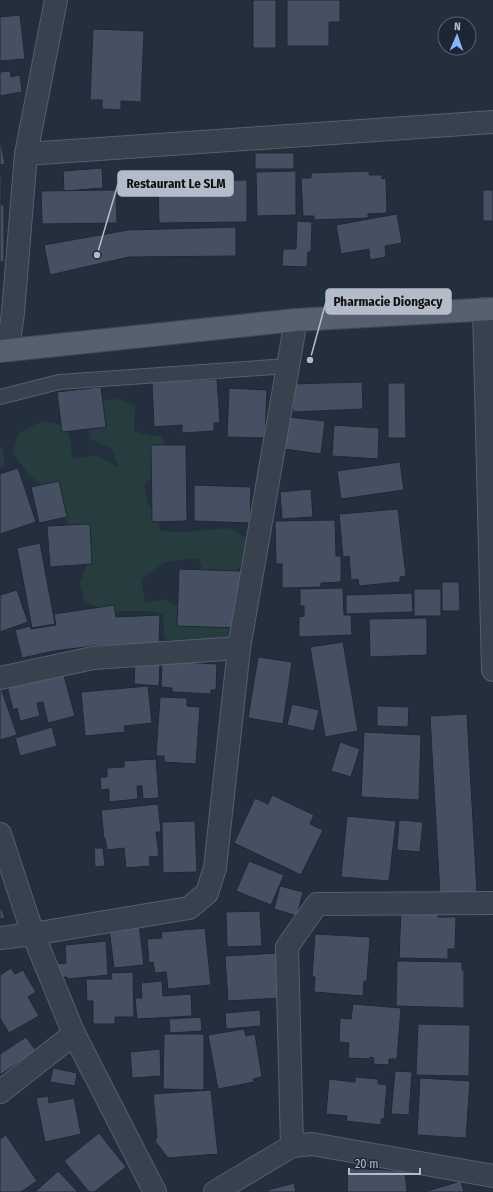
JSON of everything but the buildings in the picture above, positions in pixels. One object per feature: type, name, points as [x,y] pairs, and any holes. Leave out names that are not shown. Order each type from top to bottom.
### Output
[{"type":"main road","points":[[4,350],[296,320],[488,309]]},
{"type":"street","points":[[4,350],[26,154],[56,0]]},
{"type":"street","points":[[26,154],[493,122]]},
{"type":"street","points":[[488,309],[493,670]]},
{"type":"street","points":[[0,938],[33,934],[189,908],[207,893],[214,868],[239,648],[296,320]]},
{"type":"street","points":[[0,678],[93,658],[239,648]]},
{"type":"street","points":[[0,834],[33,934],[74,1034],[154,1192]]},
{"type":"street","points":[[292,1146],[288,947],[316,904],[493,903]]},
{"type":"street","points":[[0,1092],[74,1034]]},
{"type":"street","points":[[215,1192],[292,1146],[312,1144],[493,1176]]},
{"type":"lane","points":[[0,397],[59,382],[288,366]]},
{"type":"green space","points":[[118,399],[135,405],[134,431],[151,436],[162,435],[167,454],[156,473],[144,486],[148,504],[158,516],[160,531],[189,532],[228,528],[245,537],[248,557],[230,577],[204,574],[198,558],[165,562],[141,579],[145,603],[165,599],[182,609],[231,620],[229,639],[183,646],[164,638],[163,614],[150,611],[107,611],[85,602],[80,583],[88,560],[79,538],[60,512],[50,491],[28,474],[13,452],[19,433],[42,421],[66,426],[71,444],[72,459],[96,455],[119,468],[112,449],[90,439],[86,415],[92,401]]},
{"type":"green space","points":[[0,446],[3,449],[5,466],[0,468]]},
{"type":"place","name":"Restaurant Le SLM","points":[[97,255]]},
{"type":"place","name":"Pharmacie Diongacy","points":[[310,360]]}]
